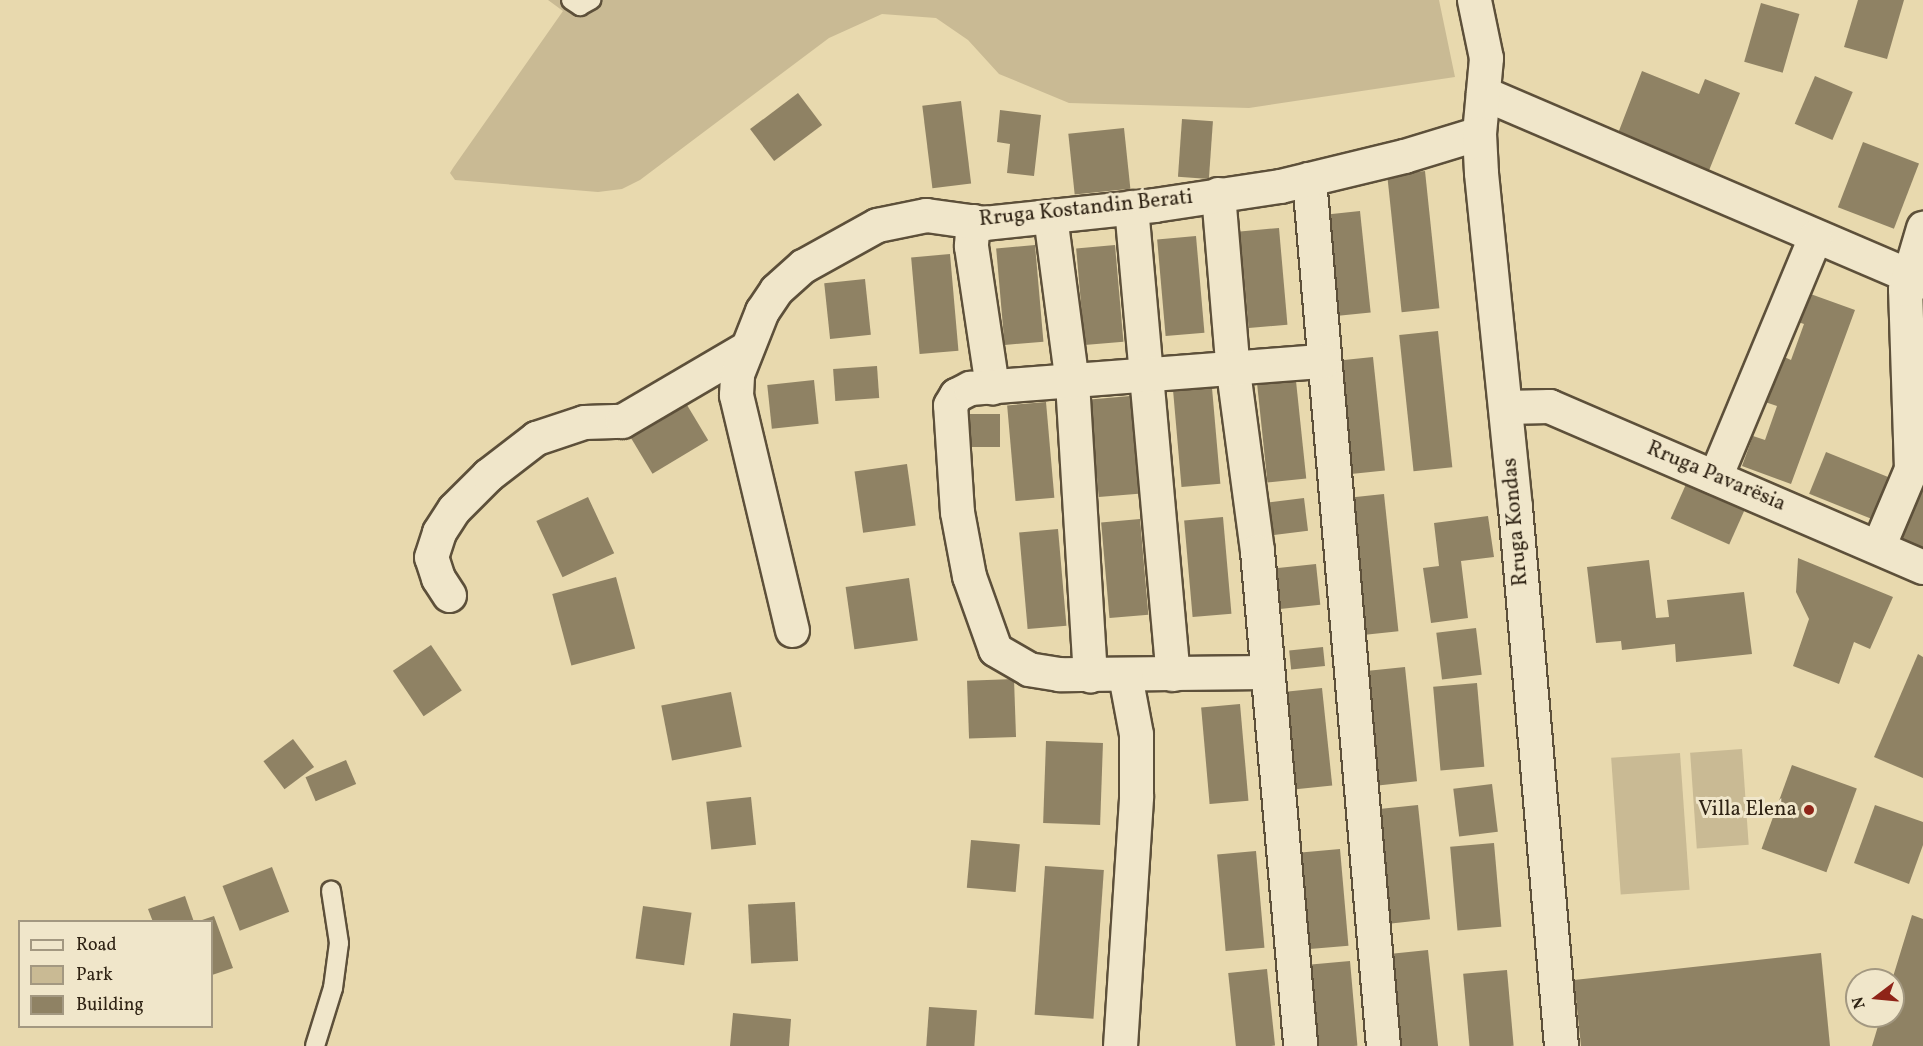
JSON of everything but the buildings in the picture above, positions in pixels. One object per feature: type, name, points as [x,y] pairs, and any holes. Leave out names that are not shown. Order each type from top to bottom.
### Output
[{"type":"street","name":"Rruga Kondas","points":[[1474,0],[1486,58],[1479,133],[1561,1046]]},
{"type":"street","points":[[1483,93],[1916,279]]},
{"type":"street","name":"Rruga Kostandin Berati","points":[[792,630],[736,395],[743,350],[776,290],[802,266],[877,225],[926,215],[973,221],[1050,216],[1131,207],[1309,179],[1404,156],[1479,133]]},
{"type":"street","points":[[1309,179],[1383,1046]]},
{"type":"street","points":[[1218,194],[1233,371],[1257,551],[1265,672],[1300,1046]]},
{"type":"street","points":[[1131,207],[1149,376],[1173,674]]},
{"type":"street","points":[[1050,216],[1072,382],[1090,675]]},
{"type":"street","points":[[973,221],[971,246],[992,387]]},
{"type":"street","points":[[1878,547],[1911,469],[1905,307],[1916,279],[1923,228]]},
{"type":"street","points":[[1715,477],[1815,237]]},
{"type":"street","points":[[449,595],[438,578],[431,557],[439,532],[454,509],[488,475],[536,438],[584,422],[622,421],[743,350]]},
{"type":"street","points":[[1265,672],[1090,675],[1029,669],[1012,663],[995,649],[985,629],[969,576],[957,512],[951,405],[956,395],[969,388],[1233,371],[1323,361]]},
{"type":"street","name":"Rruga Pavarësia","points":[[1505,407],[1549,406],[1923,567]]},
{"type":"street","points":[[1120,1046],[1136,786],[1136,734],[1125,675]]},
{"type":"lane","points":[[571,0],[580,6],[591,0]]},
{"type":"lane","points":[[315,1046],[333,988],[339,944],[331,891]]},
{"type":"green space","points":[[548,0],[1439,0],[1455,77],[1249,108],[1069,103],[999,74],[968,40],[936,18],[882,14],[829,38],[640,180],[622,189],[598,192],[455,180],[450,173],[453,168],[563,11]]},
{"type":"green space","points":[[1742,749],[1749,845],[1697,848],[1690,753]]},
{"type":"green space","points":[[1680,753],[1690,890],[1621,894],[1611,758]]},
{"type":"place","name":"Villa Elena","points":[[1809,810]]}]
